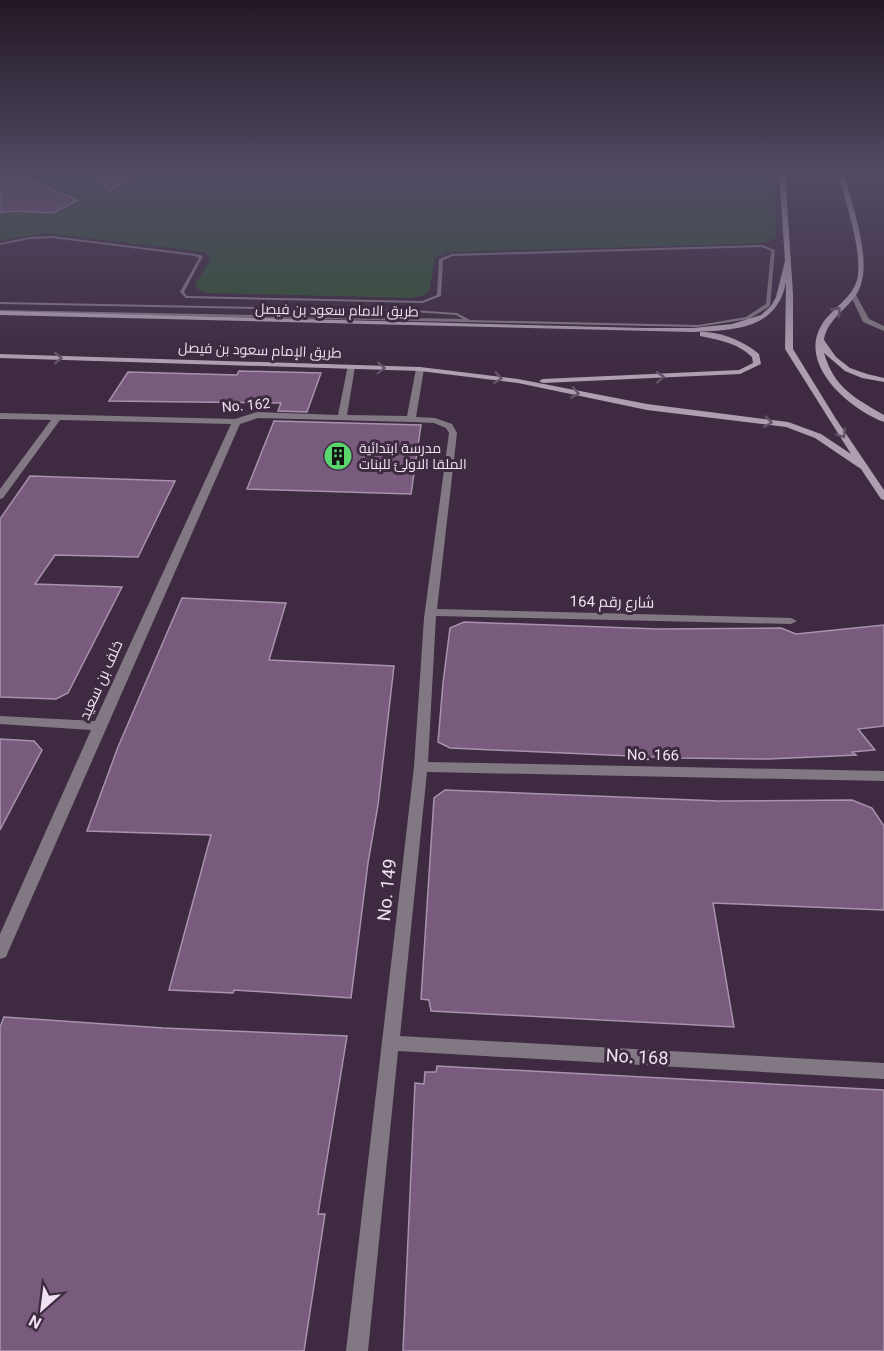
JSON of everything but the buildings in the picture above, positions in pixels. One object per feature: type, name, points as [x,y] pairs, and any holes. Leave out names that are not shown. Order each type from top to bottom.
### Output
[{"type":"main road","points":[[786,235],[790,294],[789,349],[884,496]]},
{"type":"main road","points":[[854,235],[861,277],[853,294],[828,321],[820,336],[819,346],[827,377],[844,394],[884,419]]},
{"type":"main road","points":[[673,330],[728,327],[768,314],[778,300],[787,262]]},
{"type":"main road","name":"طريق الامام سعود بن فيصل","points":[[0,312],[673,330]]},
{"type":"main road","name":"طريق الإمام سعود بن فيصل","points":[[0,319],[381,327],[488,326]]},
{"type":"main road","points":[[518,381],[618,380],[728,373],[746,370],[757,364],[752,352],[732,341],[673,330]]},
{"type":"main road","points":[[820,336],[827,352],[838,364],[859,375],[884,380]]},
{"type":"main road","name":"طريق الإمام سعود بن فيصل","points":[[0,356],[420,369],[518,381]]},
{"type":"main road","points":[[518,381],[647,407],[788,425],[818,436],[864,467]]},
{"type":"street","points":[[853,294],[866,320],[884,329]]},
{"type":"street","points":[[342,417],[351,367]]},
{"type":"street","points":[[411,419],[420,369]]},
{"type":"street","name":"No. 162","points":[[0,416],[236,422],[257,415],[411,419],[435,421],[449,426],[453,433]]},
{"type":"street","points":[[0,496],[57,418]]},
{"type":"street","name":"خلف بن سعيد","points":[[0,952],[236,422]]},
{"type":"street","name":"No. 149","points":[[357,1351],[421,767],[431,612],[453,433]]},
{"type":"street","name":"شارع رقم 164","points":[[431,612],[791,621]]},
{"type":"street","points":[[0,720],[99,726]]},
{"type":"street","name":"No. 166","points":[[421,767],[884,776]]},
{"type":"street","name":"No. 168","points":[[390,1042],[884,1071]]},
{"type":"lane","points":[[0,244],[30,238],[52,237],[196,255],[201,257],[182,292],[186,297],[423,302],[440,296],[441,259],[452,255],[769,247],[773,250],[768,305],[747,318],[698,326],[0,312]]},
{"type":"lane","points":[[0,303],[412,311],[457,314],[473,323]]},
{"type":"lane","points":[[28,311],[37,314]]},
{"type":"green space","points":[[0,235],[33,235],[0,241]]},
{"type":"green space","points":[[61,235],[776,235],[776,237],[769,242],[746,244],[447,252],[435,258],[429,291],[422,296],[410,298],[209,293],[199,290],[195,285],[210,260],[210,256],[204,252]]},
{"type":"place","name":"مدرسة ابتدائية الملقا الاولئ للبنات","points":[[338,456]]}]
